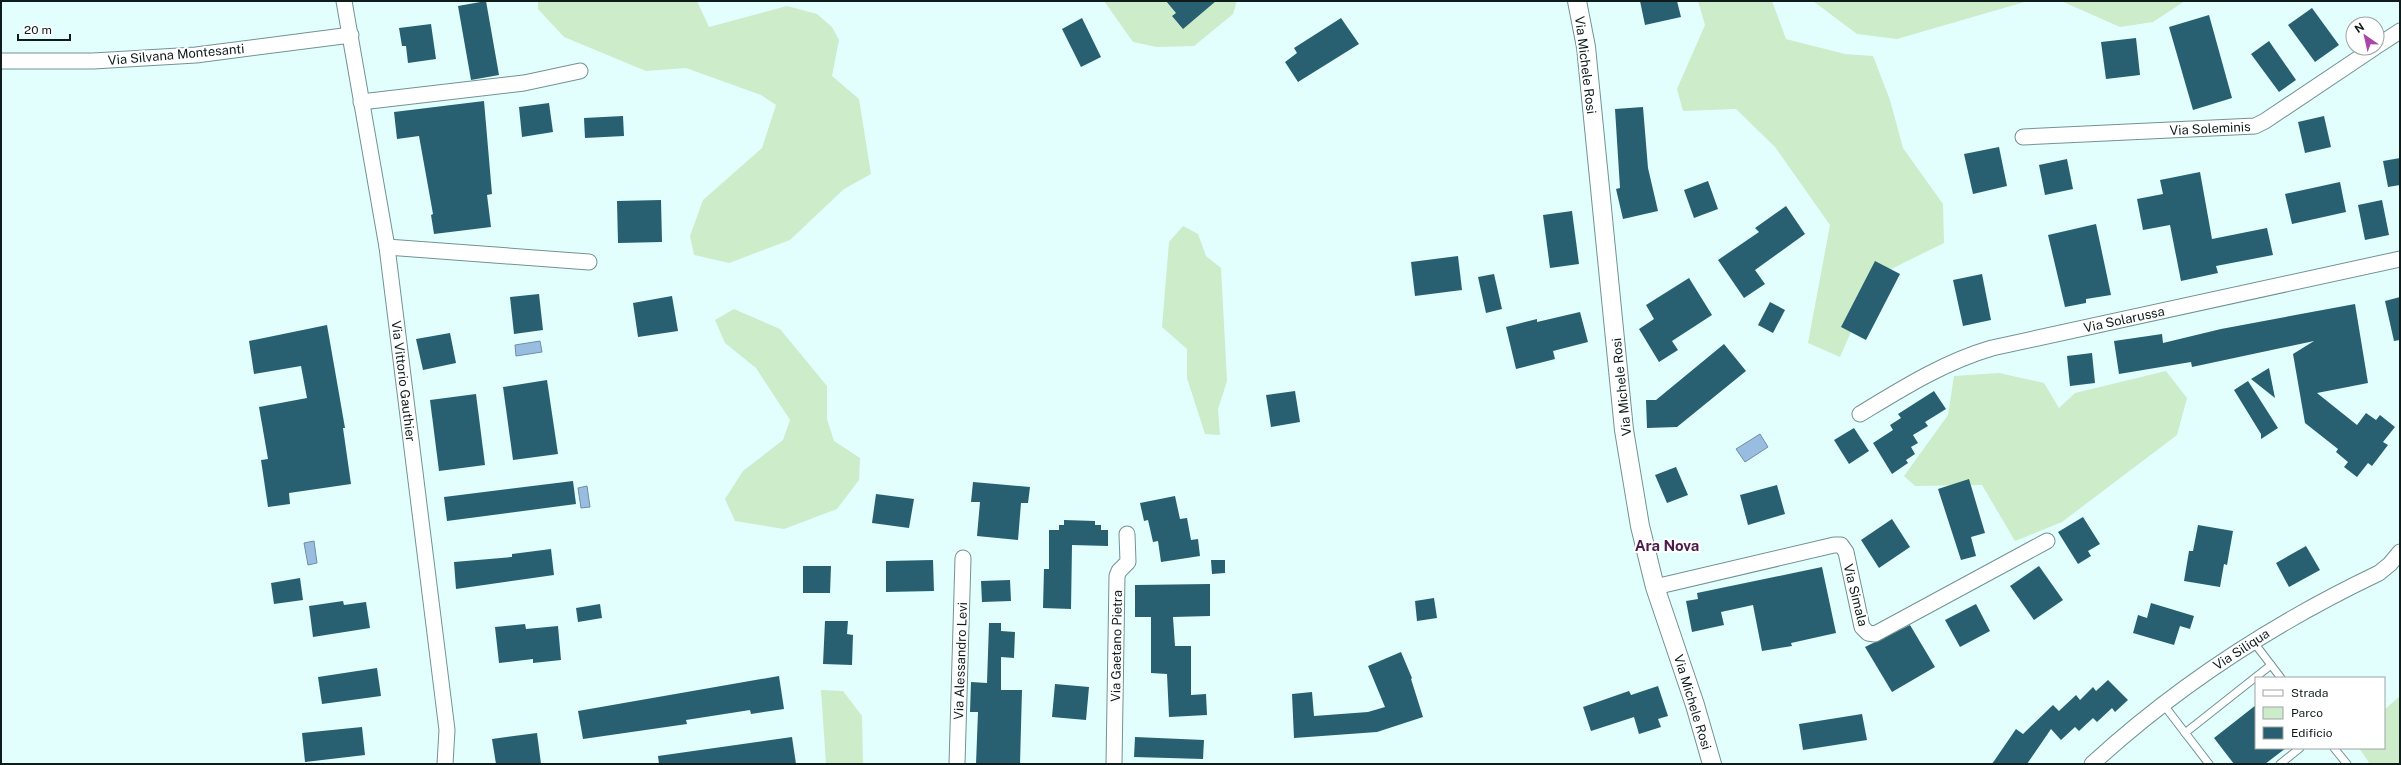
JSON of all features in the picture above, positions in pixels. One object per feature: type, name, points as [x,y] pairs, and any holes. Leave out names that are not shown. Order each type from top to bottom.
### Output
[{"type":"street","name":"Via Vittorio Gauthier","points":[[344,1],[387,247],[447,730],[445,764]]},
{"type":"street","name":"Via Michele Rosi","points":[[1577,1],[1586,47],[1624,430],[1640,526],[1655,586],[1695,705],[1712,764]]},
{"type":"street","points":[[2385,41],[2400,31]]},
{"type":"street","name":"Via Silvana Montesanti","points":[[1,61],[93,62],[196,55],[351,35]]},
{"type":"street","name":"Via Soleminis","points":[[2023,137],[2255,126],[2265,121],[2362,56]]},
{"type":"street","points":[[361,102],[524,83],[580,71]]},
{"type":"street","points":[[387,247],[589,262]]},
{"type":"street","name":"Via Solarussa","points":[[1860,414],[1937,369],[1986,350],[2400,259]]},
{"type":"street","name":"Via Gaetano Pietra","points":[[1114,764],[1117,576],[1119,571],[1128,562],[1127,534]]},
{"type":"street","name":"Via Simala","points":[[1655,586],[1838,544],[1843,546],[1846,552],[1862,627],[1868,634],[1875,634],[2047,541]]},
{"type":"street","name":"Via Siliqua","points":[[2092,764],[2163,704],[2252,640],[2318,602],[2379,572],[2390,564],[2400,552]]},
{"type":"street","name":"Via Alessandro Levi","points":[[957,764],[963,558]]},
{"type":"lane","points":[[2252,640],[2280,677]]},
{"type":"lane","points":[[2256,677],[2271,665]]},
{"type":"lane","points":[[2185,733],[2255,678]]},
{"type":"lane","points":[[2163,704],[2209,764]]},
{"type":"lane","points":[[2280,764],[2299,749]]},
{"type":"lane","points":[[2335,749],[2346,764]]},
{"type":"green space","points":[[538,1],[697,1],[709,27],[787,6],[817,14],[832,27],[839,40],[832,76],[859,99],[871,174],[844,189],[790,240],[729,263],[694,255],[690,236],[703,200],[762,148],[776,105],[761,95],[686,68],[646,71],[564,37],[538,9]]},
{"type":"green space","points":[[1104,1],[1237,1],[1233,14],[1194,46],[1157,47],[1133,42]]},
{"type":"green space","points":[[1698,1],[1772,1],[1786,39],[1845,54],[1873,56],[1890,100],[1903,148],[1943,204],[1944,243],[1875,277],[1840,357],[1808,343],[1830,225],[1775,147],[1736,109],[1683,111],[1677,89],[1705,25]]},
{"type":"green space","points":[[1813,1],[2028,1],[1897,39],[1857,34]]},
{"type":"green space","points":[[2061,1],[2185,1],[2153,22],[2120,27]]},
{"type":"green space","points":[[1183,226],[1198,234],[1206,256],[1221,268],[1227,381],[1218,409],[1220,435],[1205,434],[1187,378],[1187,349],[1162,327],[1169,242]]},
{"type":"green space","points":[[734,309],[780,329],[827,386],[827,419],[834,441],[860,458],[859,480],[837,509],[784,529],[735,521],[725,499],[743,471],[783,440],[790,420],[756,368],[725,343],[715,320]]},
{"type":"green space","points":[[2166,371],[2187,398],[2177,435],[2062,522],[2015,541],[1982,485],[1915,486],[1904,476],[1948,415],[1954,376],[1999,373],[2044,383],[2059,408],[2075,393]]},
{"type":"green space","points":[[821,690],[843,691],[862,716],[863,764],[826,764]]},
{"type":"green space","points":[[2400,696],[2400,764],[2370,764],[2360,749],[2385,749],[2385,709]]},
{"type":"water","points":[[540,341],[542,352],[516,356],[515,345]]},
{"type":"water","points":[[1760,434],[1768,447],[1745,462],[1736,449]]},
{"type":"water","points":[[587,486],[590,507],[581,508],[578,488]]},
{"type":"water","points":[[314,541],[317,563],[308,565],[304,543]]},
{"type":"building","points":[[486,1],[499,75],[471,80],[458,6]]},
{"type":"building","points":[[1166,1],[1216,1],[1183,29],[1172,16],[1176,13]]},
{"type":"building","points":[[1640,1],[1677,1],[1681,17],[1645,25]]},
{"type":"building","points":[[2312,8],[2339,45],[2315,62],[2288,25]]},
{"type":"building","points":[[2209,15],[2232,98],[2193,110],[2169,27]]},
{"type":"building","points":[[1082,18],[1101,57],[1081,67],[1062,29]]},
{"type":"building","points":[[1341,18],[1359,44],[1298,82],[1285,62],[1297,53],[1294,48]]},
{"type":"building","points":[[431,24],[436,59],[408,63],[406,46],[402,46],[399,28]]},
{"type":"building","points":[[2136,38],[2140,75],[2106,79],[2101,42]]},
{"type":"building","points":[[2269,41],[2296,80],[2279,92],[2251,54]]},
{"type":"building","points":[[484,101],[492,194],[487,195],[491,227],[434,234],[431,215],[433,214],[419,136],[397,139],[394,112]]},
{"type":"building","points":[[549,103],[553,132],[522,137],[519,107]]},
{"type":"building","points":[[1643,107],[1648,168],[1658,211],[1623,219],[1616,189],[1620,188],[1615,109]]},
{"type":"building","points":[[623,116],[624,136],[585,138],[584,118]]},
{"type":"building","points":[[2324,116],[2331,147],[2305,153],[2298,122]]},
{"type":"building","points":[[1999,147],[2007,186],[1973,194],[1964,154]]},
{"type":"building","points":[[2400,158],[2400,185],[2388,187],[2383,161]]},
{"type":"building","points":[[2067,159],[2073,189],[2045,195],[2039,165]]},
{"type":"building","points":[[2200,172],[2212,239],[2267,228],[2273,255],[2216,266],[2218,273],[2181,281],[2170,225],[2143,230],[2137,199],[2163,194],[2160,180]]},
{"type":"building","points":[[1708,181],[1718,209],[1694,218],[1684,190]]},
{"type":"building","points":[[2340,182],[2346,212],[2292,224],[2285,194]]},
{"type":"building","points":[[661,200],[662,242],[618,243],[617,201]]},
{"type":"building","points":[[2382,200],[2389,235],[2365,240],[2358,205]]},
{"type":"building","points":[[1786,206],[1805,234],[1755,270],[1765,284],[1744,298],[1718,260],[1759,232],[1755,228]]},
{"type":"building","points":[[1572,211],[1579,264],[1550,268],[1543,215]]},
{"type":"building","points":[[2096,224],[2111,295],[2086,299],[2086,303],[2065,307],[2048,235]]},
{"type":"building","points":[[1458,256],[1462,290],[1415,296],[1411,262]]},
{"type":"building","points":[[1875,261],[1900,274],[1866,340],[1841,327]]},
{"type":"building","points":[[1494,274],[1502,309],[1486,313],[1478,277]]},
{"type":"building","points":[[1982,274],[1991,320],[1963,326],[1953,280]]},
{"type":"building","points":[[1689,278],[1712,315],[1672,341],[1678,350],[1659,362],[1639,329],[1654,319],[1646,305]]},
{"type":"building","points":[[539,294],[543,330],[514,334],[510,297]]},
{"type":"building","points":[[672,296],[678,331],[638,337],[633,303]]},
{"type":"building","points":[[2400,297],[2400,340],[2394,341],[2385,301]]},
{"type":"building","points":[[1770,302],[1785,310],[1773,333],[1758,325]]},
{"type":"building","points":[[2355,304],[2368,383],[2317,393],[2357,425],[2366,413],[2376,420],[2380,415],[2395,427],[2383,442],[2388,445],[2372,466],[2368,463],[2357,477],[2344,467],[2348,462],[2336,452],[2338,449],[2305,423],[2293,354],[2314,341],[2192,367],[2191,362],[2119,374],[2114,341],[2162,334],[2163,343],[2221,329]]},
{"type":"building","points":[[1580,312],[1588,342],[1553,351],[1555,359],[1516,369],[1506,327],[1537,319],[1537,322]]},
{"type":"building","points":[[327,325],[345,428],[343,428],[351,484],[289,493],[290,504],[268,507],[261,460],[268,459],[259,407],[307,398],[301,366],[254,374],[249,341]]},
{"type":"building","points":[[450,333],[456,363],[423,370],[416,339]]},
{"type":"building","points":[[1724,344],[1746,371],[1677,427],[1647,428],[1646,400],[1656,400]]},
{"type":"building","points":[[2092,353],[2095,383],[2070,386],[2067,356]]},
{"type":"building","points":[[2269,368],[2275,398],[2251,379]]},
{"type":"building","points":[[547,380],[558,454],[513,460],[503,387]]},
{"type":"building","points":[[2248,381],[2278,428],[2261,439],[2261,434],[2234,390]]},
{"type":"building","points":[[1295,391],[1300,422],[1271,427],[1266,395]]},
{"type":"building","points":[[1934,391],[1946,409],[1925,422],[1928,426],[1913,435],[1918,443],[1911,447],[1915,454],[1906,460],[1908,463],[1892,474],[1873,443],[1893,430],[1890,425],[1901,418],[1898,414]]},
{"type":"building","points":[[476,394],[485,465],[439,471],[430,400]]},
{"type":"building","points":[[1854,428],[1869,451],[1849,464],[1834,440]]},
{"type":"building","points":[[1676,467],[1688,495],[1667,503],[1655,475]]},
{"type":"building","points":[[1969,479],[1985,533],[1971,537],[1976,556],[1961,560],[1938,489]]},
{"type":"building","points":[[573,481],[576,504],[447,521],[444,497]]},
{"type":"building","points":[[973,482],[1030,487],[1028,503],[1021,503],[1018,540],[977,536],[980,502],[971,502]]},
{"type":"building","points":[[1777,485],[1785,514],[1748,525],[1740,495]]},
{"type":"building","points":[[876,494],[914,499],[909,528],[872,523]]},
{"type":"building","points":[[1175,496],[1180,519],[1187,518],[1191,540],[1198,539],[1200,556],[1161,562],[1158,541],[1153,542],[1148,520],[1144,521],[1140,503]]},
{"type":"building","points":[[2083,517],[2100,544],[2088,551],[2091,556],[2078,564],[2058,532]]},
{"type":"building","points":[[1892,519],[1910,547],[1879,568],[1861,540]]},
{"type":"building","points":[[1064,520],[1095,521],[1095,525],[1101,525],[1101,530],[1108,530],[1108,546],[1072,545],[1071,609],[1043,608],[1044,569],[1049,569],[1049,530],[1059,530],[1059,525],[1064,525]]},
{"type":"building","points":[[2198,525],[2233,531],[2227,565],[2224,564],[2220,587],[2184,581],[2189,551],[2193,551]]},
{"type":"building","points":[[2306,546],[2320,570],[2289,587],[2276,563]]},
{"type":"building","points":[[551,549],[554,575],[456,589],[454,562],[512,557],[512,554]]},
{"type":"building","points":[[933,560],[934,591],[886,592],[886,561]]},
{"type":"building","points":[[1211,560],[1225,560],[1225,573],[1212,574]]},
{"type":"building","points":[[803,566],[831,566],[830,593],[803,593]]},
{"type":"building","points":[[2039,566],[2063,600],[2034,620],[2010,586]]},
{"type":"building","points":[[1822,567],[1836,633],[1791,643],[1792,646],[1762,651],[1753,605],[1721,612],[1724,625],[1692,632],[1686,601],[1698,599],[1697,593]]},
{"type":"building","points":[[300,578],[303,600],[274,604],[271,583]]},
{"type":"building","points":[[1010,580],[1011,601],[982,602],[981,581]]},
{"type":"building","points":[[1210,584],[1210,616],[1173,617],[1175,646],[1191,646],[1191,695],[1206,694],[1207,715],[1169,717],[1167,674],[1151,673],[1151,617],[1135,617],[1135,585]]},
{"type":"building","points":[[1434,598],[1437,618],[1417,621],[1415,601]]},
{"type":"building","points":[[343,601],[344,605],[366,602],[370,628],[313,637],[309,606]]},
{"type":"building","points":[[2151,603],[2194,616],[2190,629],[2180,626],[2174,645],[2133,633],[2138,615],[2147,618]]},
{"type":"building","points":[[600,604],[602,618],[578,622],[576,608]]},
{"type":"building","points":[[1976,604],[1990,631],[1960,647],[1945,620]]},
{"type":"building","points":[[825,621],[848,621],[847,634],[853,635],[852,665],[823,664]]},
{"type":"building","points":[[989,623],[1001,623],[1001,631],[1015,632],[1014,658],[1001,657],[1001,690],[1022,690],[1020,764],[976,764],[978,712],[970,712],[971,682],[987,683]]},
{"type":"building","points":[[525,624],[526,629],[558,626],[561,660],[533,663],[533,659],[499,663],[495,627]]},
{"type":"building","points":[[1910,625],[1935,667],[1892,692],[1865,647]]},
{"type":"building","points":[[1401,652],[1412,678],[1411,679],[1423,717],[1377,732],[1294,738],[1292,694],[1312,692],[1314,716],[1368,712],[1385,707],[1368,666]]},
{"type":"building","points":[[377,668],[381,696],[322,704],[318,677]]},
{"type":"building","points":[[779,676],[784,709],[751,714],[750,710],[686,720],[687,724],[583,739],[578,711]]},
{"type":"building","points":[[2108,680],[2128,700],[2115,712],[2112,708],[2097,722],[2093,718],[2079,731],[2075,727],[2061,740],[2051,729],[2027,764],[1992,764],[2016,729],[2023,734],[2053,705],[2059,711],[2076,695],[2080,700],[2093,687],[2096,691]]},
{"type":"building","points":[[1055,684],[1089,687],[1086,720],[1052,717]]},
{"type":"building","points":[[1658,686],[1668,716],[1658,719],[1661,727],[1639,734],[1634,717],[1591,731],[1583,707],[1629,691],[1631,695]]},
{"type":"building","points":[[2255,706],[2255,749],[2285,749],[2265,764],[2234,764],[2214,738]]},
{"type":"building","points":[[1862,714],[1867,740],[1803,750],[1799,724]]},
{"type":"building","points":[[362,727],[365,755],[305,762],[302,733]]},
{"type":"building","points":[[537,733],[541,764],[496,764],[492,739]]},
{"type":"building","points":[[792,737],[796,764],[659,764],[658,756]]},
{"type":"building","points":[[1135,737],[1204,740],[1203,759],[1134,757]]},
{"type":"district","name":"Ara Nova","points":[[1667,546]]}]
